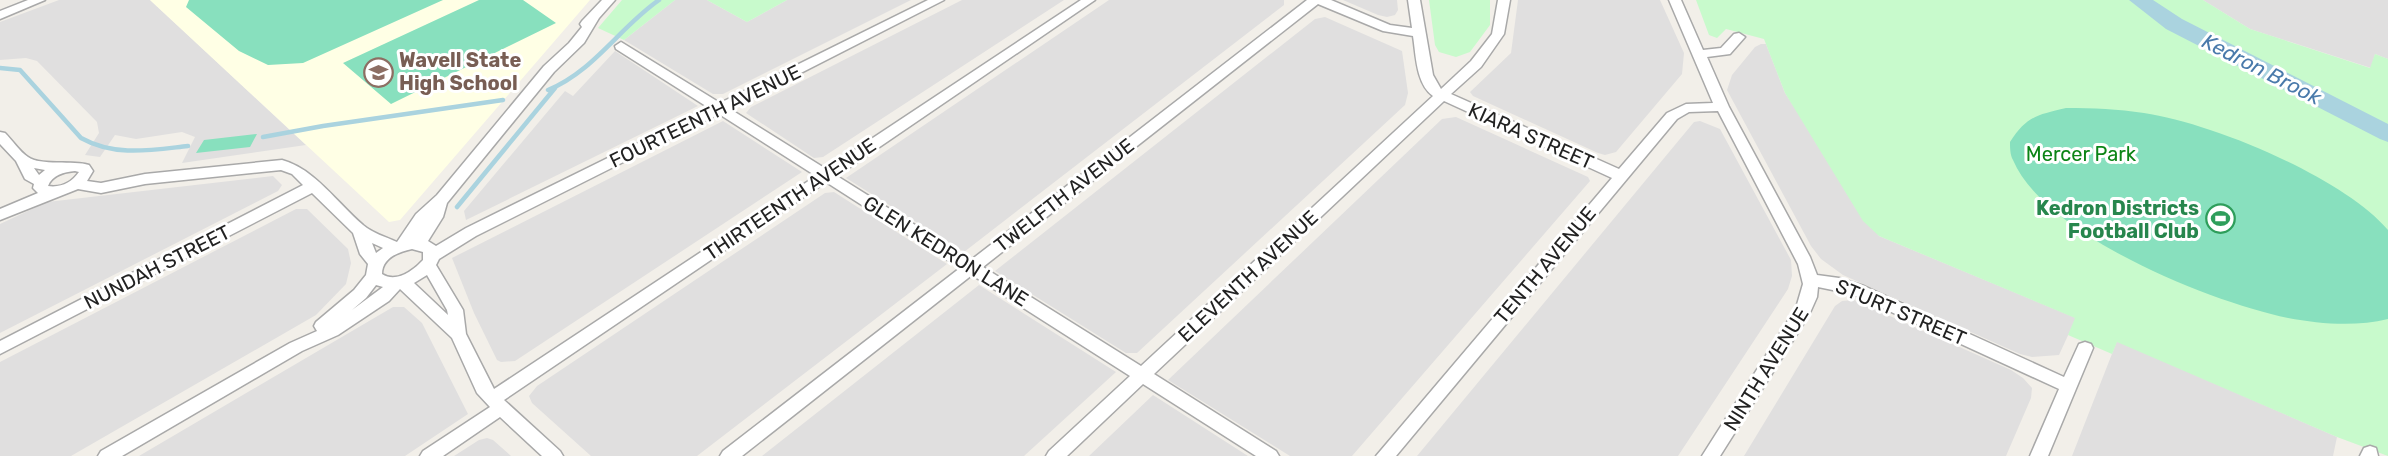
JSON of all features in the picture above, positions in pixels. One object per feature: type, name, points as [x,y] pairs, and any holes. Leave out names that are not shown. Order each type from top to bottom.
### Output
[{"type":"street","points":[[0,15],[39,0]]},
{"type":"street","points":[[107,456],[296,347],[332,331],[383,297],[399,282],[421,273],[418,251],[436,217],[442,199],[549,69],[570,52],[586,33],[593,18],[609,0]]},
{"type":"street","name":"FOURTEENTH AVENUE","points":[[418,251],[471,232],[938,0]]},
{"type":"street","name":"THIRTEENTH AVENUE","points":[[429,456],[497,403],[826,175],[1089,0]]},
{"type":"street","name":"TWELFTH AVENUE","points":[[729,456],[1315,0]]},
{"type":"street","points":[[1320,0],[1387,28],[1419,33]]},
{"type":"street","points":[[1414,0],[1426,75],[1432,89],[1441,96]]},
{"type":"street","name":"ELEVENTH AVENUE","points":[[1055,456],[1476,63],[1498,34],[1504,0]]},
{"type":"street","name":"STURT STREET","points":[[1675,0],[1722,107],[1802,257],[1810,280],[1839,284],[1858,290],[2068,386]]},
{"type":"street","points":[[1699,54],[1725,51],[1738,37]]},
{"type":"street","name":"GLEN KEDRON LANE","points":[[621,46],[1270,456]]},
{"type":"street","name":"KIARA STREET","points":[[1441,96],[1620,176]]},
{"type":"street","name":"TENTH AVENUE","points":[[1385,456],[1675,113],[1686,108],[1722,107]]},
{"type":"street","points":[[0,135],[24,162],[25,169],[45,187]]},
{"type":"street","points":[[24,162],[61,168],[80,166],[86,171],[80,180]]},
{"type":"street","points":[[0,213],[45,187],[80,180],[101,188],[145,179],[282,165],[297,171],[360,231],[418,251],[434,272],[455,310],[458,334],[476,374],[497,403],[554,456]]},
{"type":"street","points":[[45,187],[48,174],[61,168]]},
{"type":"street","name":"NUNDAH STREET","points":[[0,348],[314,186]]},
{"type":"street","points":[[360,231],[382,282],[399,282],[458,334]]},
{"type":"street","points":[[296,347],[360,294],[375,269],[418,251]]},
{"type":"street","name":"NINTH AVENUE","points":[[1711,456],[1803,311],[1810,294],[1810,280]]},
{"type":"street","points":[[2039,456],[2085,348]]},
{"type":"shaded area","points":[[59,0],[150,0],[306,145],[182,163],[195,137],[182,132],[136,139],[115,135],[100,157],[85,155],[99,133],[97,122],[37,61],[26,58],[0,60],[0,22]]},
{"type":"shaded area","name":"Wavell State High School","points":[[150,0],[590,0],[400,220],[389,222]]},
{"type":"shaded area","points":[[675,0],[707,0],[747,22],[787,0],[911,0],[723,94],[713,94],[624,40]]},
{"type":"shaded area","points":[[962,0],[1064,0],[823,157],[814,158],[746,113],[751,107]]},
{"type":"shaded area","points":[[1109,0],[1284,0],[1284,5],[964,252],[846,178]]},
{"type":"shaded area","points":[[1343,0],[1397,0],[1398,10],[1395,15],[1387,17]]},
{"type":"shaded area","points":[[1518,0],[1660,0],[1684,53],[1682,74],[1616,152],[1605,155],[1598,153],[1473,96],[1470,92],[1511,53]]},
{"type":"shaded area","points":[[2203,0],[2388,0],[2388,59],[2375,54],[2371,68],[2250,29]]},
{"type":"shaded area","points":[[1325,17],[1402,51],[1408,93],[1405,105],[1137,353],[1126,353],[995,271],[1315,19]]},
{"type":"shaded area","points":[[1766,44],[1785,93],[1879,236],[2076,318],[2059,355],[2032,357],[2020,354],[1843,275],[1821,259],[1811,246],[1727,90],[1732,75],[1755,47]]},
{"type":"shaded area","points":[[615,51],[698,106],[466,220],[464,211],[565,91],[573,96]]},
{"type":"shaded area","points":[[1456,117],[1588,177],[1590,181],[1352,456],[1290,456],[1168,380],[1442,119]]},
{"type":"shaded area","points":[[723,121],[802,172],[515,361],[497,360],[474,313],[452,258]]},
{"type":"shaded area","points":[[1700,121],[1720,129],[1791,260],[1792,276],[1788,289],[1678,456],[1417,456],[1694,122]]},
{"type":"shaded area","points":[[273,176],[282,185],[278,191],[0,333],[0,224],[47,202]]},
{"type":"shaded area","points":[[834,192],[947,264],[697,456],[591,456],[532,403],[529,396],[537,386],[825,193]]},
{"type":"shaded area","points":[[296,209],[307,209],[348,249],[351,263],[346,284],[316,315],[71,456],[0,456],[0,362]]},
{"type":"shaded area","points":[[979,285],[1116,372],[1024,456],[762,456]]},
{"type":"shaded area","points":[[1854,300],[2011,370],[2023,378],[2032,388],[2031,398],[2006,456],[1744,456],[1835,306],[1842,301]]},
{"type":"shaded area","points":[[393,307],[404,307],[422,323],[468,414],[405,456],[139,456]]},
{"type":"shaded area","points":[[2117,341],[2337,437],[2333,456],[2072,456]]},
{"type":"shaded area","points":[[1153,395],[1248,456],[1089,456]]},
{"type":"shaded area","points":[[487,438],[493,440],[511,456],[454,456],[479,440]]},
{"type":"green space","points":[[189,0],[443,0],[303,63],[268,65],[239,51],[186,7]]},
{"type":"green space","points":[[479,0],[523,0],[556,23],[391,104],[343,63]]},
{"type":"green space","points":[[622,0],[675,0],[624,40],[598,28]]},
{"type":"green space","points":[[707,0],[787,0],[747,22]]},
{"type":"green space","points":[[1429,0],[1490,0],[1490,25],[1470,52],[1456,57],[1439,52],[1435,45]]},
{"type":"green space","name":"Mercer Park","points":[[1696,0],[2203,0],[2250,29],[2370,68],[2375,54],[2388,59],[2388,456],[2337,437],[2117,342],[2112,354],[2068,335],[2075,318],[1879,236],[1863,221],[1785,93],[1764,39],[1726,29],[1717,38],[1709,35]]},
{"type":"green space","name":"Kedron Districts Football Club","points":[[2066,108],[2144,113],[2204,128],[2275,155],[2340,191],[2367,210],[2388,230],[2388,319],[2351,324],[2325,323],[2288,318],[2255,310],[2176,281],[2134,262],[2094,239],[2059,214],[2031,188],[2011,153],[2010,142],[2028,122],[2040,115]]},
{"type":"green space","points":[[257,134],[250,147],[196,153],[204,140]]},
{"type":"waterway","points":[[548,90],[564,82],[593,61],[631,23],[659,0]]},
{"type":"waterway","name":"Kedron Brook","points":[[2139,0],[2174,24],[2388,134]]},
{"type":"waterway","points":[[0,68],[20,70],[81,138],[94,144],[133,151],[188,146]]},
{"type":"waterway","points":[[457,207],[555,88]]},
{"type":"waterway","points":[[263,137],[503,100]]},
{"type":"place","name":"Wavell State High School","points":[[378,72]]},
{"type":"place","name":"Kedron Districts Football Club","points":[[2220,219]]}]
